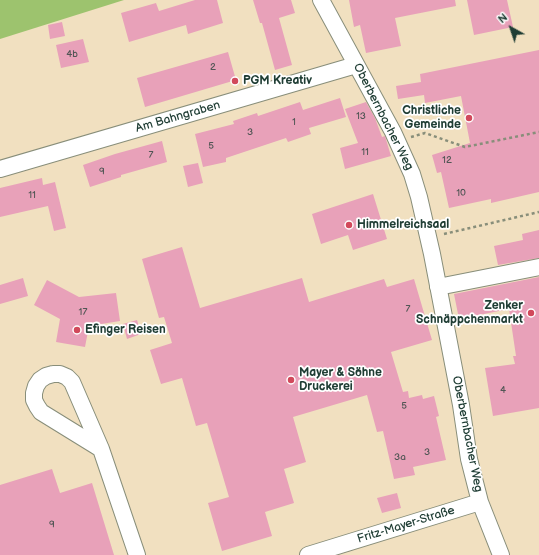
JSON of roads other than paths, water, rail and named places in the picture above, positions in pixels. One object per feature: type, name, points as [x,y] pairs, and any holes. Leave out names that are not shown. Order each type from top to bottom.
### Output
[{"type":"street","name":"Oberbernbacher Weg","points":[[321,0],[398,142],[412,174],[429,238],[461,405],[469,459],[480,502],[501,555]]},
{"type":"street","name":"Am Bahngraben","points":[[0,169],[356,65]]},
{"type":"street","points":[[438,287],[539,267]]},
{"type":"street","points":[[101,449],[41,412],[34,400],[34,392],[40,380],[46,376],[60,374],[67,377],[72,382],[101,449],[137,555]]},
{"type":"street","name":"Fritz-Mayer-Straße","points":[[308,555],[480,502]]},
{"type":"place","name":"PGM Kreativ","points":[[235,81]]},
{"type":"place","name":"Christliche Gemeinde","points":[[469,118]]},
{"type":"place","name":"Himmelreichsaal","points":[[349,225]]},
{"type":"place","name":"Zenker Schnäppchenmarkt","points":[[531,313]]},
{"type":"place","name":"Efinger Reisen","points":[[77,330]]},
{"type":"place","name":"Mayer & Söhne Druckerei","points":[[291,380]]}]
